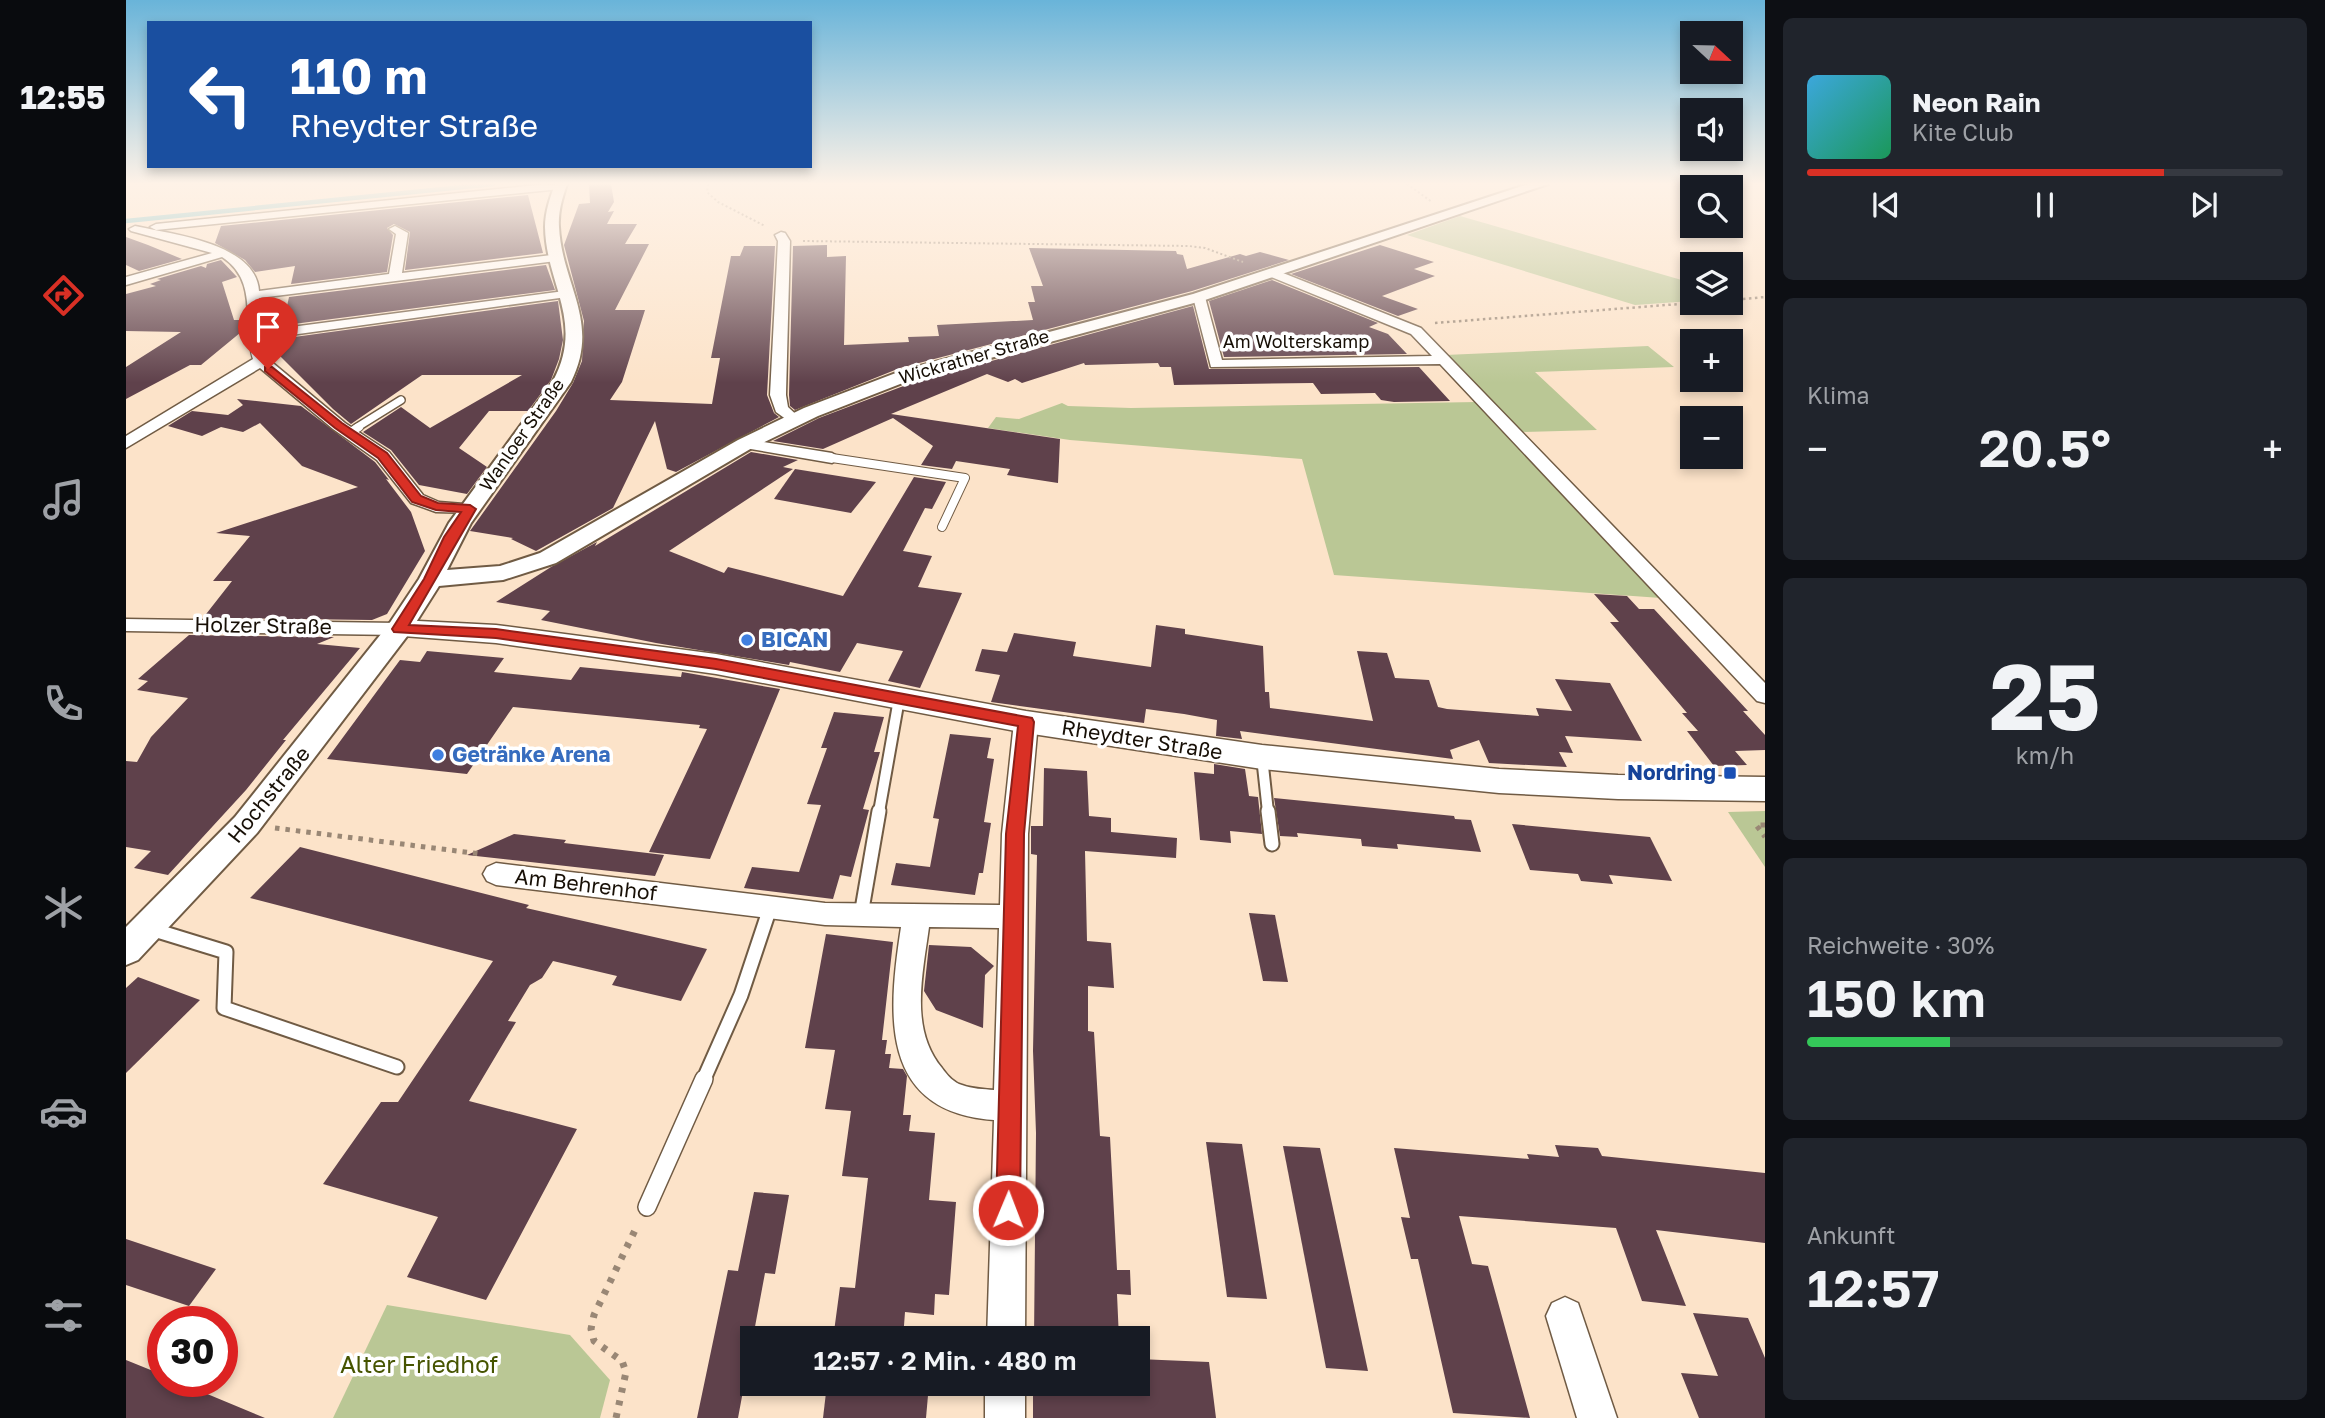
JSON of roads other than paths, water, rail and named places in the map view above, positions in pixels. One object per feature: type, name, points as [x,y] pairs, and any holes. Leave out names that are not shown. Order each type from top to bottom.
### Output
[{"type":"main road","name":"Rheydter Straße","points":[[399,629],[496,634],[716,664],[1026,722],[1262,757],[1499,781],[1618,787],[1765,789]]},
{"type":"street","points":[[216,250],[224,253],[247,272],[255,295],[256,348],[261,361],[277,377],[383,456],[414,497],[422,503],[470,509]]},
{"type":"street","points":[[395,276],[399,250]]},
{"type":"street","name":"Wanloer Straße","points":[[399,629],[431,579],[451,537],[547,406],[568,370],[575,349],[576,331],[555,250]]},
{"type":"street","points":[[783,250],[778,395],[781,409],[794,420]]},
{"type":"street","name":"Wickrather Straße","points":[[431,579],[503,573],[548,558],[745,444],[794,420],[929,368],[1199,297],[1344,250]]},
{"type":"street","points":[[126,281],[224,253]]},
{"type":"street","points":[[255,295],[556,257]]},
{"type":"street","points":[[1273,274],[1406,325],[1418,333],[1765,696]]},
{"type":"street","points":[[255,336],[567,293]]},
{"type":"street","name":"Am Wolterskamp","points":[[1199,297],[1216,364],[1443,360]]},
{"type":"street","points":[[126,443],[261,361]]},
{"type":"street","points":[[745,444],[832,458]]},
{"type":"street","name":"Holzer Straße","points":[[126,625],[399,629]]},
{"type":"street","name":"Hochstraße","points":[[126,950],[246,825],[399,629]]},
{"type":"street","points":[[1006,1326],[1012,917],[1016,809],[1026,722]]},
{"type":"street","name":"Am Behrenhof","points":[[496,874],[771,908],[861,915],[1012,917]]},
{"type":"street","points":[[917,916],[905,1011],[908,1039],[915,1056],[931,1080],[951,1097],[1009,1106]]},
{"type":"street","points":[[1565,1316],[1597,1418]]},
{"type":"street","points":[[1005,1396],[1005,1418]]},
{"type":"lane","points":[[349,433],[401,400]]},
{"type":"lane","points":[[832,458],[965,478],[942,527]]},
{"type":"lane","points":[[861,915],[899,699]]},
{"type":"lane","points":[[1262,757],[1272,844]]},
{"type":"lane","points":[[647,1207],[741,995],[771,908]]},
{"type":"lane","points":[[148,928],[226,952],[224,1008],[397,1067]]},
{"type":"place","name":"BICAN","points":[[747,640]]},
{"type":"place","name":"Getränke Arena","points":[[438,755]]},
{"type":"place","name":"Nordring","points":[[1730,773]]},
{"type":"park label","name":"Alter Friedhof","points":[[419,1365]]}]
